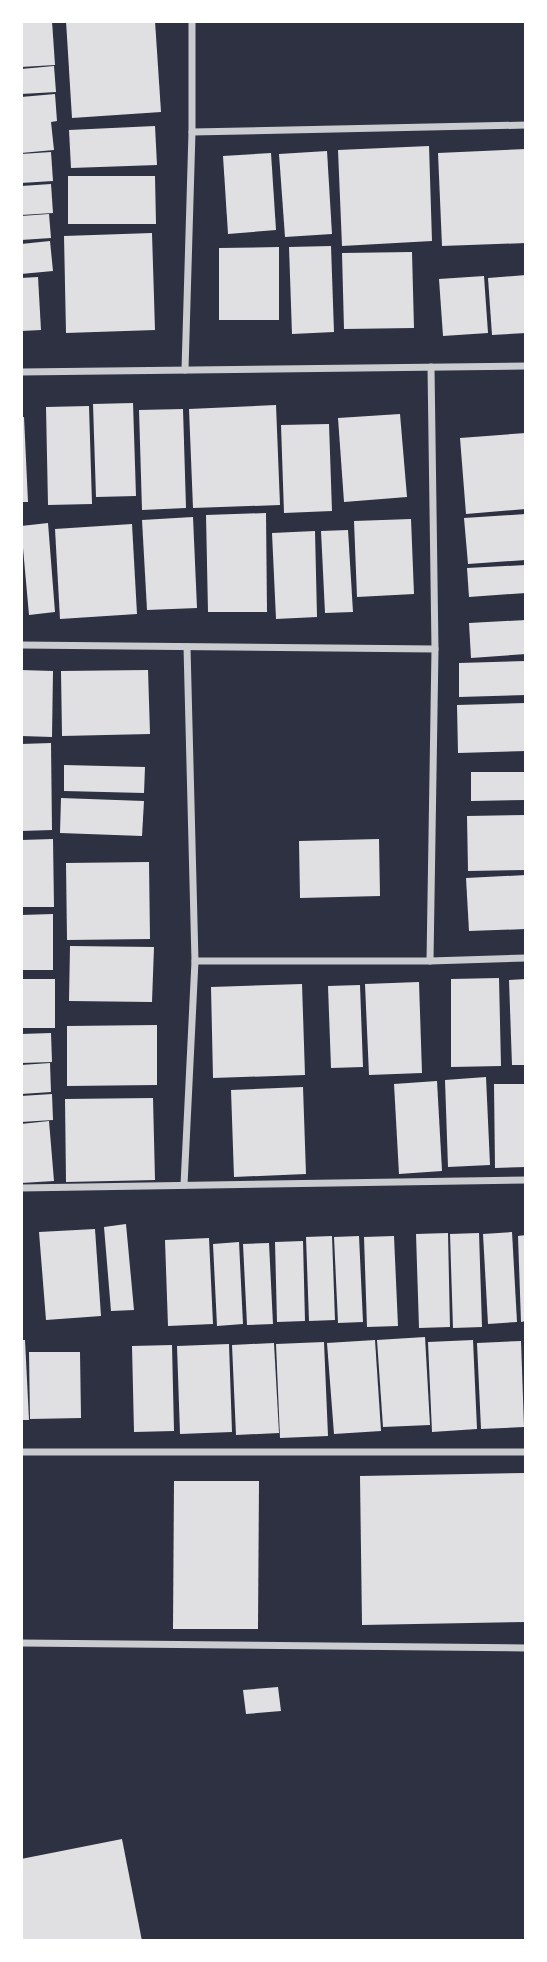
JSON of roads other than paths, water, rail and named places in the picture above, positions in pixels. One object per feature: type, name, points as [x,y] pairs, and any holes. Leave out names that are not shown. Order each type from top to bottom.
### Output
[{"type":"street","points":[[185,370],[192,132],[192,21]]},
{"type":"street","points":[[192,132],[526,125]]},
{"type":"street","points":[[21,372],[526,366]]},
{"type":"street","points":[[430,961],[435,649],[431,367]]},
{"type":"street","points":[[21,645],[435,649]]},
{"type":"street","points":[[184,1185],[195,961],[187,647]]},
{"type":"street","points":[[195,961],[430,961],[526,958]]},
{"type":"street","points":[[21,1188],[526,1180]]},
{"type":"street","points":[[21,1452],[526,1452]]},
{"type":"street","points":[[21,1643],[526,1648]]}]
